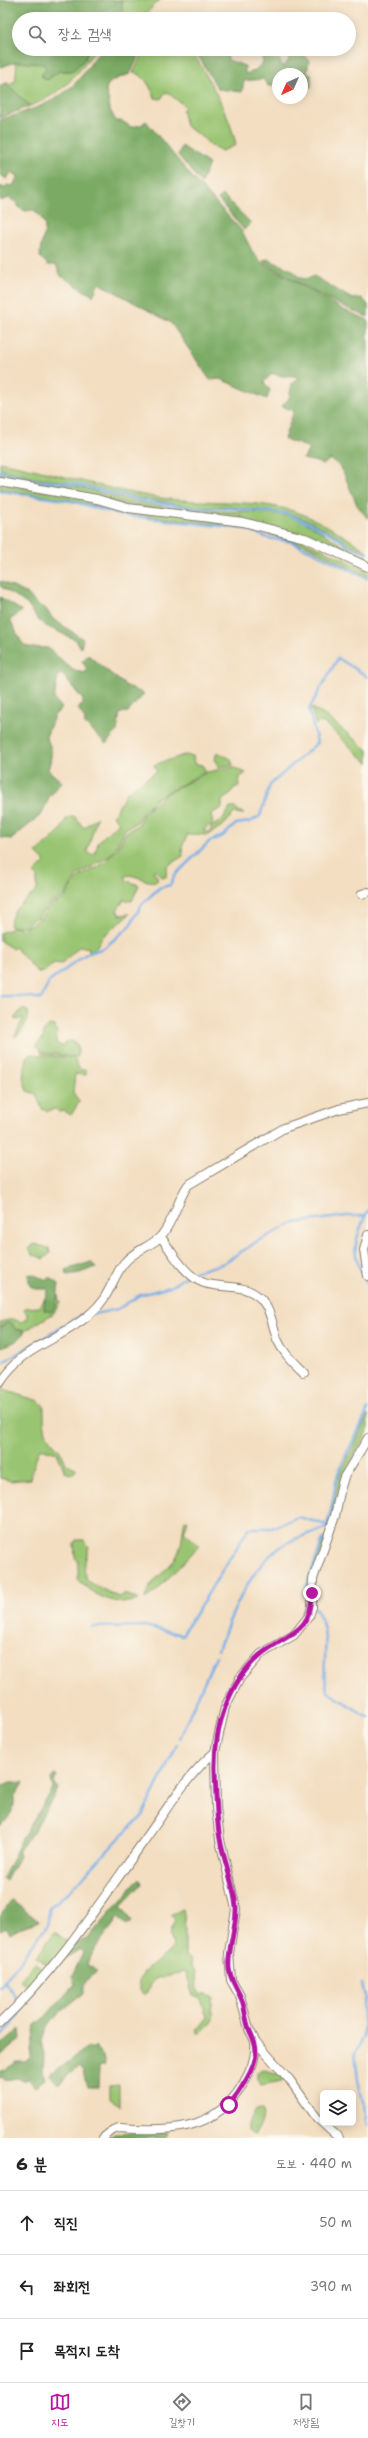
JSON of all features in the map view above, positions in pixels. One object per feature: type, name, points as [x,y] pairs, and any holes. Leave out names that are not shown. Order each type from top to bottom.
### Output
[{"type":"street","points":[[0,482],[97,499],[128,508],[243,522],[305,538],[368,568]]},
{"type":"street","points":[[0,1382],[18,1359],[91,1314],[112,1288],[125,1262],[161,1237],[172,1220],[180,1197],[188,1185],[284,1128],[339,1109],[368,1103]]},
{"type":"street","points":[[368,1234],[364,1250],[368,1276]]},
{"type":"street","points":[[161,1237],[175,1257],[204,1283],[237,1286],[260,1298],[267,1308],[283,1350],[303,1372]]},
{"type":"street","points":[[339,2138],[317,2118],[289,2079],[255,2041],[249,2029],[243,2004],[231,1980],[229,1969],[231,1937],[236,1909],[220,1840],[216,1808],[215,1752],[225,1708],[240,1678],[261,1654],[294,1634],[309,1616],[312,1607],[314,1579],[335,1516],[342,1482],[368,1438]]},
{"type":"street","points":[[0,2023],[42,1980],[70,1946],[172,1802],[204,1761],[215,1752]]},
{"type":"street","points":[[103,2138],[113,2130],[119,2128],[188,2127],[206,2121],[229,2105],[236,2097],[257,2054],[255,2041]]},
{"type":"green space","points":[[0,0],[122,0],[122,12],[12,12],[12,56],[86,56],[72,71],[59,71],[47,80],[41,76],[46,68],[43,64],[17,62],[0,67]]},
{"type":"green space","points":[[122,0],[160,0],[147,12],[122,12]]},
{"type":"green space","points":[[86,56],[90,56],[68,84],[51,96],[30,106],[6,83],[15,82],[17,62],[44,64],[46,68],[47,80],[59,71],[72,71]]},
{"type":"green space","points":[[96,56],[139,56],[130,74],[114,80],[107,86],[106,90],[110,102],[108,106],[116,121],[122,121],[131,127],[141,125],[146,121],[191,176],[242,231],[253,253],[263,263],[344,310],[368,320],[368,519],[357,505],[341,467],[330,459],[323,465],[303,459],[310,448],[284,439],[294,411],[282,406],[289,398],[292,383],[299,378],[293,376],[280,376],[272,373],[264,382],[270,390],[267,399],[220,379],[210,380],[171,323],[99,283],[93,296],[61,276],[56,265],[48,265],[40,257],[45,227],[40,216],[34,210],[26,211],[19,208],[17,203],[9,198],[0,201],[0,186],[4,188],[7,185],[13,186],[18,176],[11,172],[7,179],[0,175],[0,120],[28,111],[63,94],[87,69]]},
{"type":"green space","points":[[142,56],[194,56],[223,109],[229,122],[236,145],[222,151],[210,145],[186,126],[182,110],[185,107],[181,103],[169,93],[165,93],[161,99],[155,98],[144,78],[133,73]]},
{"type":"green space","points":[[198,56],[228,56],[228,60],[245,66],[245,74],[254,71],[263,63],[262,56],[278,56],[283,67],[289,60],[288,56],[305,56],[309,60],[308,68],[272,68],[272,86],[268,86],[263,79],[244,81],[242,92],[218,89]]},
{"type":"green space","points":[[308,74],[311,75],[311,87],[308,87]]},
{"type":"green space","points":[[6,83],[30,106],[0,118],[0,85]]},
{"type":"green space","points":[[182,146],[209,164],[201,183],[178,155]]},
{"type":"green space","points":[[223,195],[251,223],[244,230],[218,199]]},
{"type":"green space","points":[[267,259],[292,270],[300,278],[308,279],[314,276],[352,299],[362,298],[368,305],[368,317],[327,299],[263,261]]},
{"type":"green space","points":[[0,462],[154,497],[190,501],[248,503],[285,509],[302,514],[319,522],[345,536],[368,552],[348,545],[337,536],[309,521],[287,513],[227,507],[201,508],[142,499],[68,482],[38,479],[0,469]]},
{"type":"green space","points":[[0,472],[56,485],[68,484],[117,497],[168,507],[202,511],[253,512],[284,515],[296,518],[347,548],[368,557],[368,564],[306,537],[0,479]]},
{"type":"green space","points":[[0,484],[230,521],[295,537],[368,570],[368,577],[305,545],[245,527],[127,514],[76,501],[0,489]]},
{"type":"green space","points":[[0,581],[28,594],[36,604],[46,609],[53,619],[83,639],[81,648],[76,640],[46,626],[38,620],[27,604],[0,586]]},
{"type":"green space","points":[[0,597],[22,611],[10,620],[22,643],[28,647],[48,648],[73,670],[84,673],[87,669],[82,661],[88,655],[125,685],[144,694],[128,712],[120,713],[117,731],[106,744],[84,723],[85,720],[78,708],[83,704],[83,700],[62,674],[58,675],[54,699],[62,708],[54,716],[46,737],[50,745],[51,753],[48,770],[62,782],[49,797],[42,814],[12,839],[0,838]]},
{"type":"green space","points":[[311,707],[327,717],[368,750],[368,763],[324,723],[319,722],[316,725]]},
{"type":"green space","points":[[217,752],[231,759],[233,765],[219,767],[215,759]]},
{"type":"green space","points":[[184,755],[193,756],[194,764],[202,765],[206,771],[157,798],[143,812],[137,822],[125,829],[116,848],[108,857],[76,876],[65,896],[46,906],[39,917],[33,919],[26,926],[10,927],[13,914],[19,906],[37,890],[37,877],[34,873],[45,862],[36,853],[61,830],[66,819],[74,816],[84,828],[97,817],[87,852],[94,855],[99,841],[119,822],[113,816],[127,792],[157,771],[154,765]]},
{"type":"green space","points":[[233,767],[246,773],[240,777],[239,786],[234,788],[230,795],[222,800],[222,808],[211,814],[213,823],[203,830],[210,833],[211,826],[220,822],[230,808],[235,808],[244,814],[234,813],[225,824],[208,835],[188,834],[182,847],[183,856],[167,866],[166,877],[162,877],[156,870],[153,871],[158,878],[157,881],[152,882],[129,875],[125,876],[127,881],[139,885],[132,901],[124,900],[117,910],[120,915],[130,914],[102,937],[94,951],[89,952],[89,948],[80,946],[61,964],[54,963],[45,971],[38,973],[15,947],[13,949],[0,941],[0,933],[15,927],[23,929],[41,918],[48,907],[65,898],[77,878],[103,864],[118,848],[126,832],[138,825],[144,813],[164,795],[207,772]]},
{"type":"green space","points":[[22,1009],[28,1011],[28,1019],[23,1029],[14,1037],[24,1018],[14,1019]]},
{"type":"green space","points":[[49,1025],[54,1026],[57,1031],[56,1043],[62,1046],[66,1042],[72,1041],[78,1045],[78,1057],[42,1053],[36,1045],[43,1038],[44,1031]]},
{"type":"green space","points":[[30,1054],[75,1058],[76,1064],[81,1070],[86,1070],[86,1075],[75,1074],[73,1092],[79,1102],[71,1115],[64,1111],[59,1112],[56,1109],[47,1111],[42,1109],[36,1094],[27,1091],[23,1078],[26,1057]]},
{"type":"green space","points":[[34,1244],[49,1248],[50,1253],[44,1259],[32,1254],[29,1249]]},
{"type":"green space","points":[[91,1262],[96,1267],[80,1273],[67,1275],[66,1270]]},
{"type":"green space","points":[[32,1274],[46,1280],[50,1277],[59,1284],[56,1305],[52,1312],[44,1310],[45,1298],[49,1289],[36,1289],[30,1286],[28,1275]]},
{"type":"green space","points":[[57,1291],[60,1303],[54,1313],[25,1331],[15,1329],[6,1323],[0,1327],[0,1322],[12,1319],[22,1322],[28,1318],[28,1314],[24,1311],[25,1308],[40,1307],[45,1298],[46,1304],[56,1305]]},
{"type":"green space","points":[[6,1323],[12,1323],[15,1329],[25,1331],[15,1342],[0,1347],[0,1327]]},
{"type":"green space","points":[[0,1389],[39,1401],[44,1406],[44,1424],[48,1437],[60,1451],[66,1464],[76,1468],[75,1472],[70,1474],[65,1472],[57,1453],[41,1448],[38,1452],[30,1479],[11,1481],[0,1478]]},
{"type":"green space","points":[[368,1415],[368,1431],[341,1479],[333,1517],[313,1579],[311,1596],[307,1586],[311,1580],[312,1568],[328,1531],[327,1528],[332,1515],[337,1480]]},
{"type":"green space","points":[[185,1520],[188,1521],[184,1532],[199,1546],[155,1592],[145,1599],[147,1592],[155,1580],[176,1558],[182,1539]]},
{"type":"green space","points":[[76,1540],[84,1540],[89,1547],[84,1569],[88,1580],[118,1597],[126,1594],[139,1600],[131,1602],[114,1601],[98,1595],[84,1585],[78,1579],[78,1560],[75,1558],[74,1543]]},
{"type":"green space","points":[[54,1775],[57,1776],[54,1781],[58,1789],[33,1832],[19,1850],[19,1856],[6,1881],[3,1879],[20,1842],[53,1789],[51,1779]]},
{"type":"green space","points":[[24,1782],[14,1797],[14,1806],[11,1814],[0,1827],[0,1787],[11,1783]]},
{"type":"green space","points":[[140,1878],[142,1884],[121,1906],[132,1921],[127,1925],[118,1918],[90,1958],[88,1964],[97,1972],[85,1983],[84,1993],[63,2009],[46,2030],[42,2046],[44,2054],[43,2070],[45,2079],[35,2087],[29,2079],[23,2081],[18,2078],[4,2080],[4,2076],[0,2077],[0,2070],[6,2069],[17,2062],[25,2062],[30,2058],[35,2025],[45,2017],[75,1984],[72,1976],[83,1953],[80,1949],[66,1958],[65,1956],[76,1944],[89,1937]]},
{"type":"green space","points":[[11,1900],[39,1921],[22,1927],[10,1934],[6,1928],[0,1931],[0,1917]]},
{"type":"green space","points":[[183,1909],[185,1927],[185,1956],[190,1959],[192,1968],[196,1971],[197,1989],[201,1995],[207,1993],[213,1997],[213,2019],[200,2034],[196,2031],[207,2017],[201,1999],[193,1996],[186,1972],[182,1971],[175,1975],[157,1978],[151,1983],[145,1995],[143,1995],[139,1987],[139,1980],[148,1968],[173,1947],[170,1935],[175,1919],[170,1915]]},
{"type":"green space","points":[[55,1932],[69,1943],[49,1967],[36,1956]]},
{"type":"green space","points":[[35,1963],[45,1972],[29,1989],[20,1980]]},
{"type":"green space","points":[[20,2029],[21,2039],[0,2056],[0,2045]]},
{"type":"green space","points":[[94,2046],[103,2056],[105,2065],[99,2067],[98,2087],[87,2087],[83,2072],[78,2067],[58,2084],[50,2075],[87,2047],[91,2049]]},
{"type":"green space","points":[[263,2069],[275,2074],[280,2072],[287,2080],[261,2085],[257,2080],[257,2073]]},
{"type":"green space","points":[[119,2085],[119,2106],[109,2100],[109,2086]]},
{"type":"green space","points":[[256,2109],[262,2109],[263,2116],[260,2126],[254,2135],[248,2131],[248,2124]]},
{"type":"green space","points":[[168,2131],[166,2138],[108,2138],[114,2134]]},
{"type":"waterway","points":[[0,471],[39,481],[69,483],[144,501],[201,509],[227,508],[286,514],[307,522],[337,537],[348,546],[368,553]]},
{"type":"waterway","points":[[0,491],[71,501],[120,515],[246,529],[268,538],[291,542],[368,579]]},
{"type":"waterway","points":[[0,996],[23,996],[41,999],[49,982],[86,954],[104,948],[129,927],[142,904],[159,888],[170,885],[175,875],[210,841],[223,836],[236,824],[250,822],[260,816],[270,785],[317,743],[309,709],[338,658],[368,677]]},
{"type":"waterway","points":[[368,1210],[357,1239],[356,1247],[358,1263],[368,1284]]},
{"type":"waterway","points":[[194,1272],[222,1264],[258,1241],[293,1223],[347,1216],[365,1216]]},
{"type":"waterway","points":[[94,1314],[118,1309],[140,1295],[170,1287],[188,1275]]},
{"type":"waterway","points":[[0,1366],[3,1362],[84,1314]]},
{"type":"waterway","points":[[218,1650],[236,1606],[252,1577],[262,1564],[285,1544],[325,1528],[330,1514],[338,1474],[368,1409]]},
{"type":"waterway","points":[[92,1627],[145,1626],[182,1635],[249,1528],[272,1528],[298,1517],[327,1525]]},
{"type":"waterway","points":[[310,1595],[306,1587],[323,1539]]},
{"type":"waterway","points":[[315,1607],[321,1619]]},
{"type":"waterway","points":[[322,1622],[325,1640],[325,1676],[328,1692],[368,1717]]},
{"type":"waterway","points":[[179,1738],[216,1656]]},
{"type":"waterway","points":[[0,1987],[47,1926],[50,1907],[70,1891],[127,1830],[141,1818],[177,1745]]},
{"type":"waterway","points":[[5,1982],[18,2001]]},
{"type":"waterway","points":[[362,1984],[365,1997],[362,2006],[364,2036],[355,2052],[358,2080],[368,2124]]},
{"type":"waterway","points":[[0,2037],[18,2016],[22,2005]]},
{"type":"route","points":[[229,2105],[236,2097],[247,2077],[257,2054],[255,2041],[249,2029],[243,2004],[231,1980],[229,1969],[229,1953],[236,1909],[235,1897],[220,1840],[216,1808],[215,1752],[225,1708],[230,1694],[240,1678],[261,1654],[294,1634],[302,1626],[309,1616],[312,1607],[312,1593]]}]
